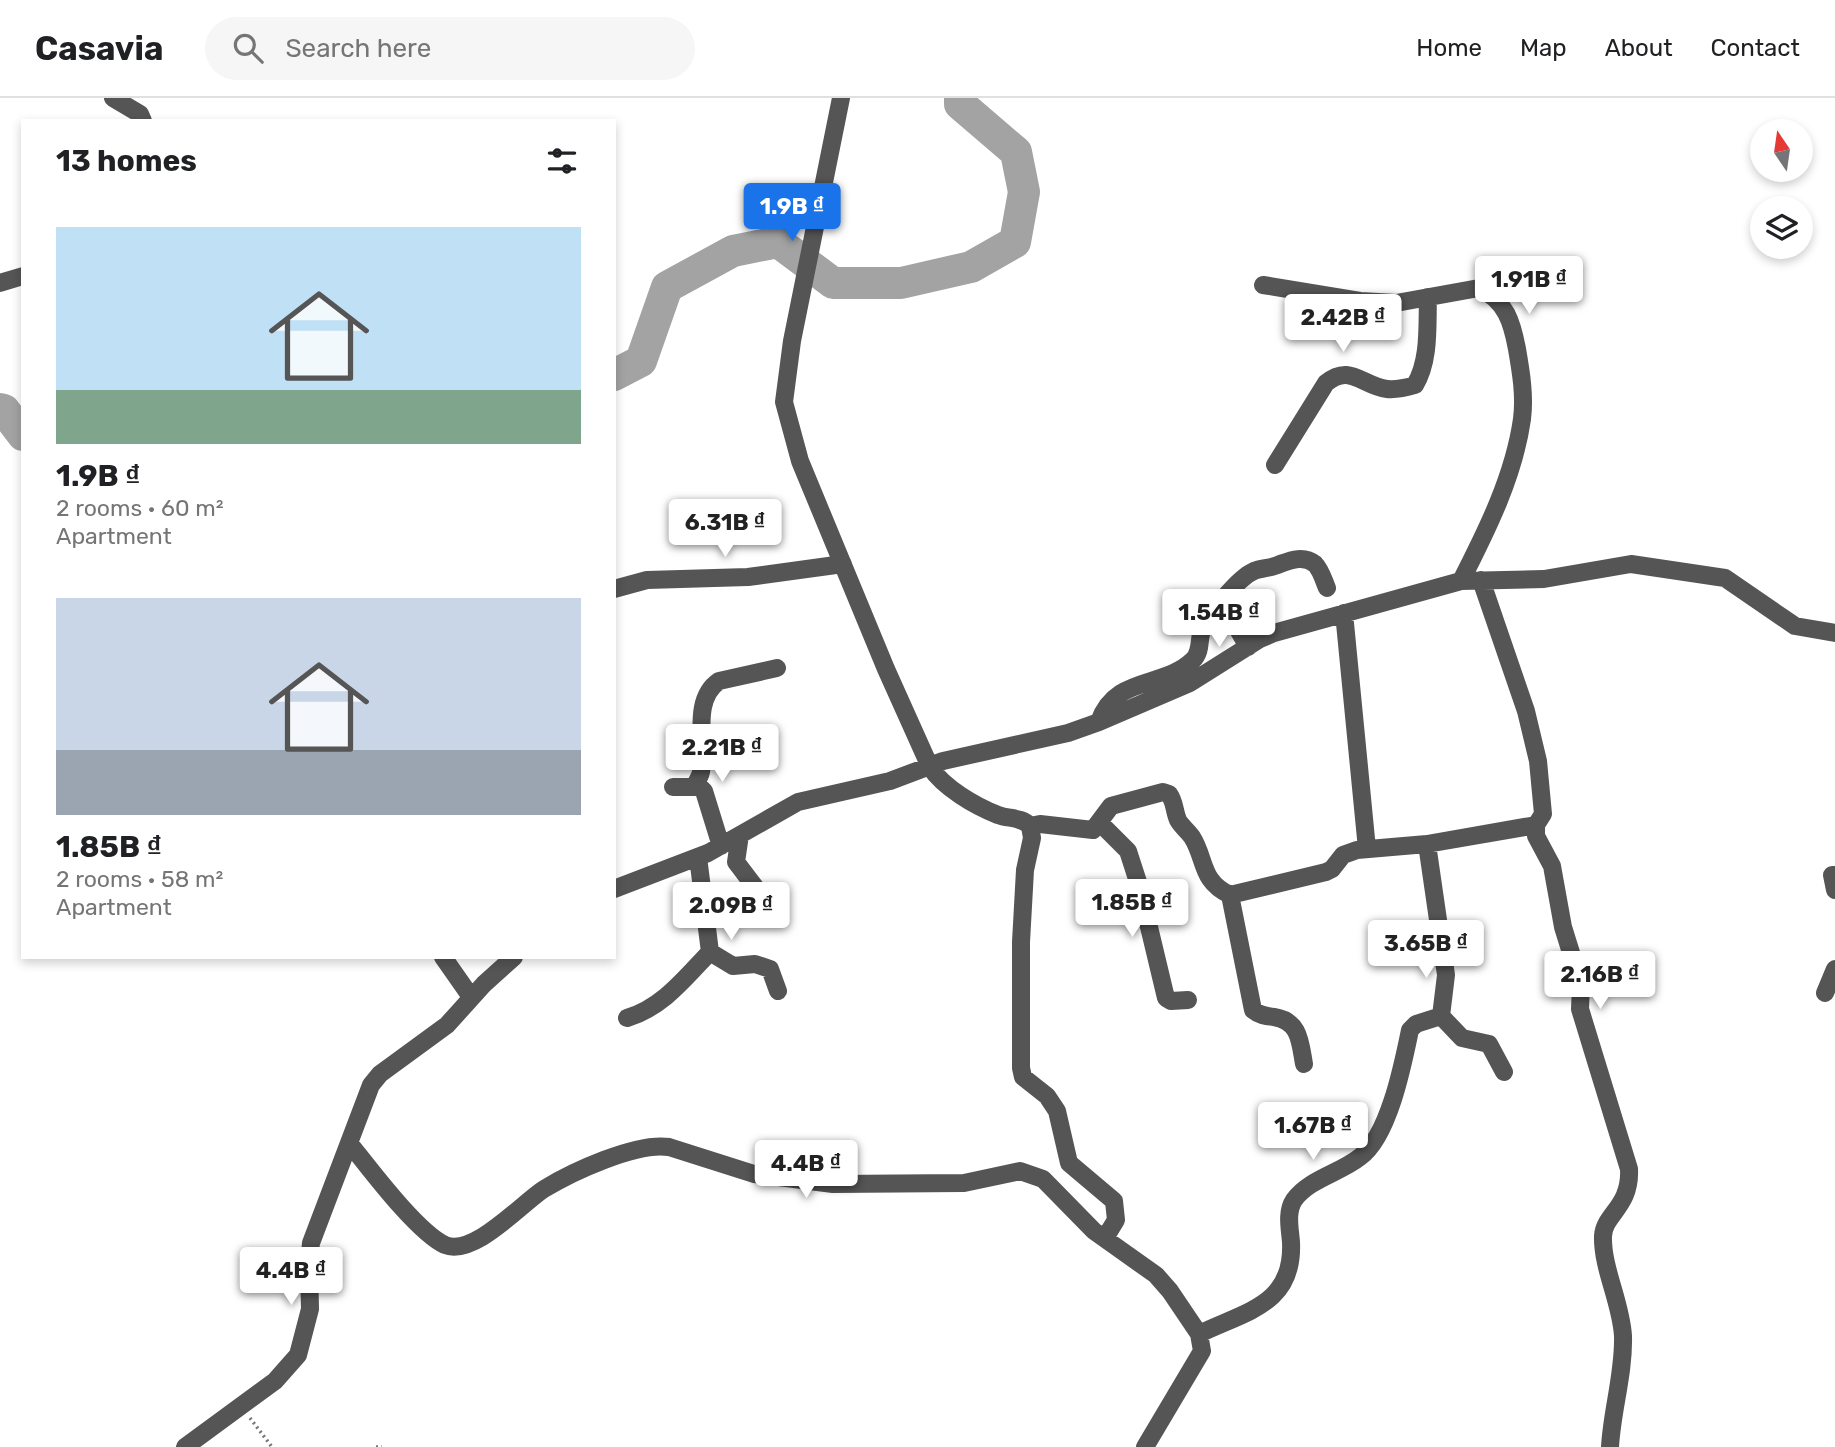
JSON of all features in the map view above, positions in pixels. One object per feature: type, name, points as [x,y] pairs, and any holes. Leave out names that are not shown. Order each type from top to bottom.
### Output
[{"type":"street","points":[[113,98],[143,119]]},
{"type":"street","points":[[841,98],[784,388],[787,418],[800,461],[930,766],[941,780],[968,799],[997,815],[1022,820],[1030,826],[1032,838],[1025,870],[1020,942],[1021,1068],[1028,1082],[1054,1105],[1069,1163],[1114,1201],[1116,1220],[1105,1238]]},
{"type":"street","points":[[0,283],[21,277]]},
{"type":"street","points":[[1263,285],[1360,301],[1396,303],[1479,288],[1491,294],[1505,307],[1514,331],[1522,387],[1522,419],[1492,521],[1461,581]]},
{"type":"street","points":[[1275,465],[1326,383],[1335,376],[1345,373],[1385,389],[1415,385],[1426,350],[1428,297]]},
{"type":"street","points":[[1099,722],[1104,706],[1110,700],[1127,689],[1192,661],[1198,653],[1201,632],[1222,601],[1253,571],[1291,559],[1307,560],[1316,565],[1327,588]]},
{"type":"street","points":[[616,588],[647,580],[748,577],[843,564]]},
{"type":"street","points":[[616,888],[698,857],[798,802],[900,778],[930,766],[1068,733],[1190,683],[1273,633],[1461,581],[1544,579],[1631,564],[1718,576],[1733,582],[1795,626],[1835,634]]},
{"type":"street","points":[[1481,580],[1526,711],[1538,761],[1543,814],[1536,825],[1536,835],[1552,866],[1563,927],[1581,985],[1580,1009],[1629,1169],[1628,1192],[1603,1233],[1603,1245],[1620,1311],[1623,1336],[1622,1363],[1610,1447]]},
{"type":"street","points":[[1222,601],[1248,646]]},
{"type":"street","points":[[1345,613],[1367,849]]},
{"type":"street","points":[[694,787],[701,772],[703,713],[713,685],[719,681],[778,668]]},
{"type":"street","points":[[673,788],[700,787],[708,798],[714,830],[721,846]]},
{"type":"street","points":[[1030,826],[1041,824],[1096,829],[1111,806],[1163,792],[1169,794],[1174,800],[1179,821],[1194,840],[1202,868],[1221,891],[1230,895],[1326,872],[1346,853],[1427,844],[1536,825]]},
{"type":"street","points":[[1100,823],[1128,851],[1139,885],[1166,998],[1171,1001],[1188,1000]]},
{"type":"street","points":[[740,835],[736,862],[755,887],[759,913]]},
{"type":"street","points":[[1427,844],[1446,975],[1441,1016]]},
{"type":"street","points":[[698,857],[710,952]]},
{"type":"street","points":[[1835,875],[1832,875],[1835,890]]},
{"type":"street","points":[[1230,895],[1253,1010],[1260,1015],[1280,1018],[1294,1026],[1300,1038],[1304,1064]]},
{"type":"street","points":[[710,952],[733,966],[755,964],[770,969],[778,990]]},
{"type":"street","points":[[627,1018],[642,1013],[666,997],[710,952]]},
{"type":"street","points":[[444,959],[471,997]]},
{"type":"street","points":[[185,1447],[287,1371],[298,1355],[310,1310],[311,1243],[375,1079],[447,1025],[471,997],[512,959]]},
{"type":"street","points":[[1825,993],[1835,969]]},
{"type":"street","points":[[1441,1016],[1462,1038],[1489,1044],[1504,1072]]},
{"type":"street","points":[[1199,1334],[1268,1302],[1283,1286],[1288,1276],[1291,1254],[1289,1213],[1292,1203],[1310,1185],[1361,1157],[1368,1149],[1390,1108],[1410,1030],[1416,1024],[1441,1016]]},
{"type":"street","points":[[350,1144],[397,1201],[436,1239],[451,1247],[477,1240],[542,1191],[576,1171],[661,1146],[754,1174],[834,1184],[964,1183],[1026,1172],[1043,1179],[1094,1231],[1156,1275],[1199,1334],[1202,1351],[1145,1447]]},
{"type":"path","points":[[240,1405],[272,1447]]},
{"type":"path","points":[[376,1447],[382,1447]]},
{"type":"waterway","points":[[616,374],[641,361],[667,287],[733,251],[778,242],[833,283],[901,283],[971,267],[1015,242],[1024,192],[1016,152],[960,104],[960,98]]},
{"type":"waterway","points":[[0,409],[4,410],[21,432]]}]
